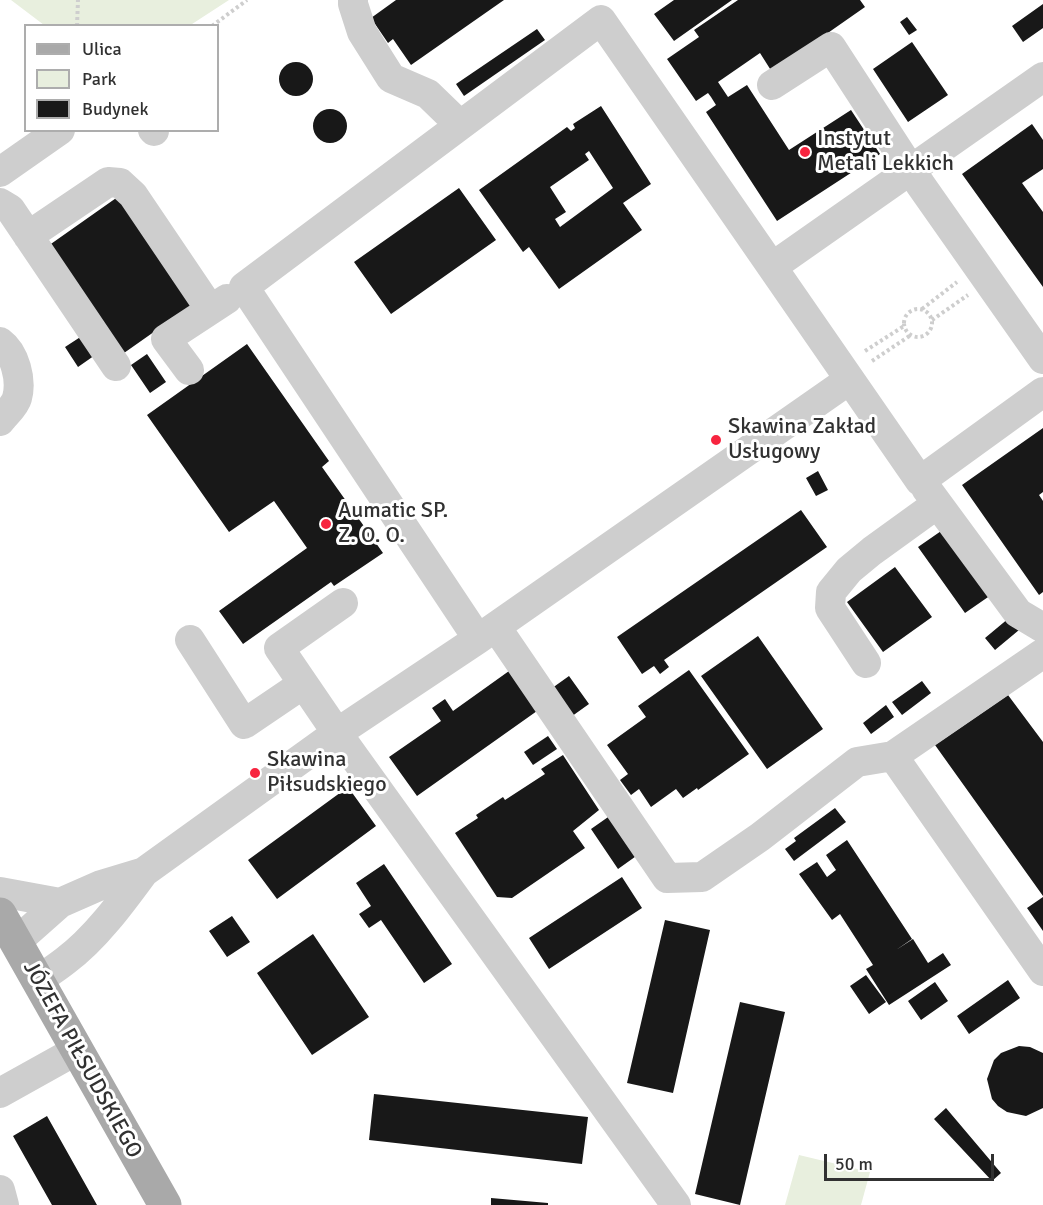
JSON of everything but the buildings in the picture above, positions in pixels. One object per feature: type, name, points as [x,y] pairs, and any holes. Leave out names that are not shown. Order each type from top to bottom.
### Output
[{"type":"main road","name":"JÓZEFA PIŁSUDSKIEGO","points":[[0,914],[165,1205]]},
{"type":"street","points":[[353,0],[362,32],[391,78],[428,94],[460,125]]},
{"type":"street","points":[[189,370],[166,339],[244,287],[460,125],[600,10],[849,381],[1043,648],[893,756],[857,762],[760,837],[702,877],[667,878],[487,633],[244,287]]},
{"type":"street","points":[[772,85],[831,47],[911,170],[1043,359]]},
{"type":"street","points":[[772,267],[1043,77]]},
{"type":"street","points":[[0,172],[57,132]]},
{"type":"street","points":[[28,236],[108,182],[120,183],[133,195],[210,309]]},
{"type":"street","points":[[0,203],[10,209],[116,366]]},
{"type":"street","points":[[0,342],[6,346],[18,375],[17,400],[0,421]]},
{"type":"street","points":[[38,980],[67,960],[92,936],[144,872],[337,734],[487,633],[849,381]]},
{"type":"street","points":[[866,663],[830,608],[831,591],[849,570],[872,551],[929,492],[1043,392]]},
{"type":"street","points":[[343,603],[279,648],[337,734],[676,1205]]},
{"type":"street","points":[[190,640],[244,724],[303,684]]},
{"type":"street","points":[[893,756],[1043,971]]},
{"type":"street","points":[[16,942],[60,903],[101,885],[144,872]]},
{"type":"street","points":[[0,892],[60,903]]},
{"type":"street","points":[[0,1093],[77,1050]]},
{"type":"street","points":[[0,1190],[4,1205]]},
{"type":"path","points":[[77,24],[78,0]]},
{"type":"path","points":[[215,24],[247,0]]},
{"type":"path","points":[[910,335],[904,326],[904,319],[908,313],[915,309],[922,309],[983,273]]},
{"type":"path","points":[[872,361],[910,335],[923,336],[929,332],[932,320],[983,273]]},
{"type":"path","points":[[922,309],[932,320]]},
{"type":"path","points":[[865,351],[904,326]]},
{"type":"green space","points":[[11,0],[229,0],[192,24],[43,24]]},
{"type":"green space","points":[[799,1155],[870,1172],[861,1205],[785,1205]]},
{"type":"place","name":"Instytut Metali Lekkich","points":[[805,152]]},
{"type":"place","name":"Skawina Zakład Usługowy","points":[[716,440]]},
{"type":"place","name":"Aumatic SP. Z. O. O.","points":[[326,524]]},
{"type":"place","name":"Skawina Piłsudskiego","points":[[255,773]]}]
